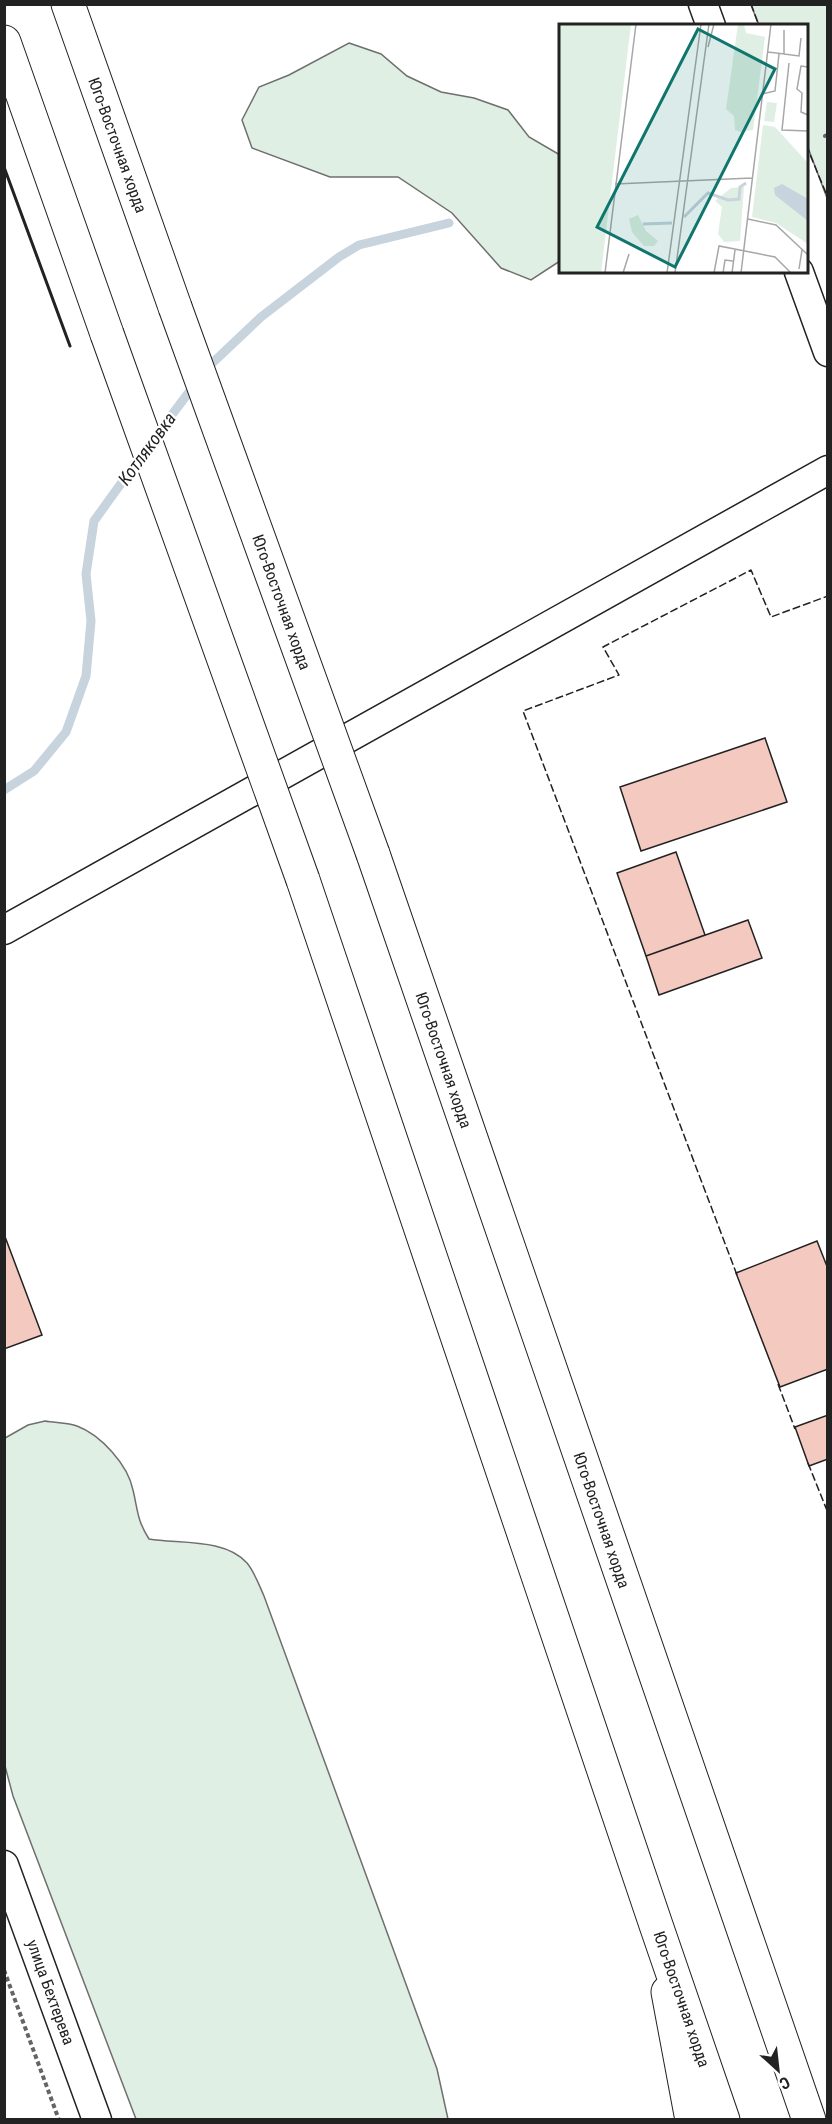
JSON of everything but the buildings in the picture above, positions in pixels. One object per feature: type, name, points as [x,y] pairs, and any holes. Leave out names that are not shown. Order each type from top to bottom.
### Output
[{"type":"main road","name":"Юго-Восточная хорда","points":[[68,4],[372,854],[809,2120]]},
{"type":"main road","name":"Юго-Восточная хорда","points":[[4,42],[303,880],[723,2120]]},
{"type":"main road","points":[[656,1925],[692,2120]]},
{"type":"street","points":[[703,4],[710,24]]},
{"type":"street","points":[[799,273],[828,352]]},
{"type":"street","points":[[4,930],[828,470]]},
{"type":"street","name":"улица Бехтерева","points":[[4,1865],[97,2120]]},
{"type":"path","points":[[828,135],[825,136],[828,140]]},
{"type":"path","points":[[4,1970],[59,2120]]},
{"type":"green space","points":[[751,5],[827,5],[827,198],[808,148],[808,24],[759,24]]},
{"type":"green space","points":[[349,43],[381,54],[407,76],[441,92],[474,98],[508,110],[529,137],[559,154],[559,262],[531,280],[501,268],[452,213],[398,177],[330,177],[252,148],[242,120],[259,87],[289,75]]},
{"type":"green space","points":[[45,1421],[69,1424],[86,1430],[112,1452],[130,1480],[140,1521],[149,1539],[227,1549],[238,1555],[252,1570],[264,1596],[437,2069],[448,2119],[136,2119],[13,1796],[5,1766],[5,1438],[28,1425]]},
{"type":"waterway","name":"Котляковка","points":[[205,370],[261,317],[339,257],[359,245],[449,223]]},
{"type":"waterway","name":"Котляковка","points":[[153,440],[195,384]]},
{"type":"waterway","name":"Котляковка","points":[[4,790],[34,771],[66,732],[86,676],[91,621],[86,574],[94,521],[143,453]]},
{"type":"fence","points":[[751,4],[758,24]]},
{"type":"fence","points":[[808,150],[828,198]]},
{"type":"fence","points":[[737,1275],[523,711],[619,675],[603,647],[751,570],[771,617],[828,596]]},
{"type":"fence","points":[[778,1384],[795,1429]]},
{"type":"fence","points":[[808,1463],[828,1513]]},
{"type":"wall","points":[[4,167],[70,346]]}]
